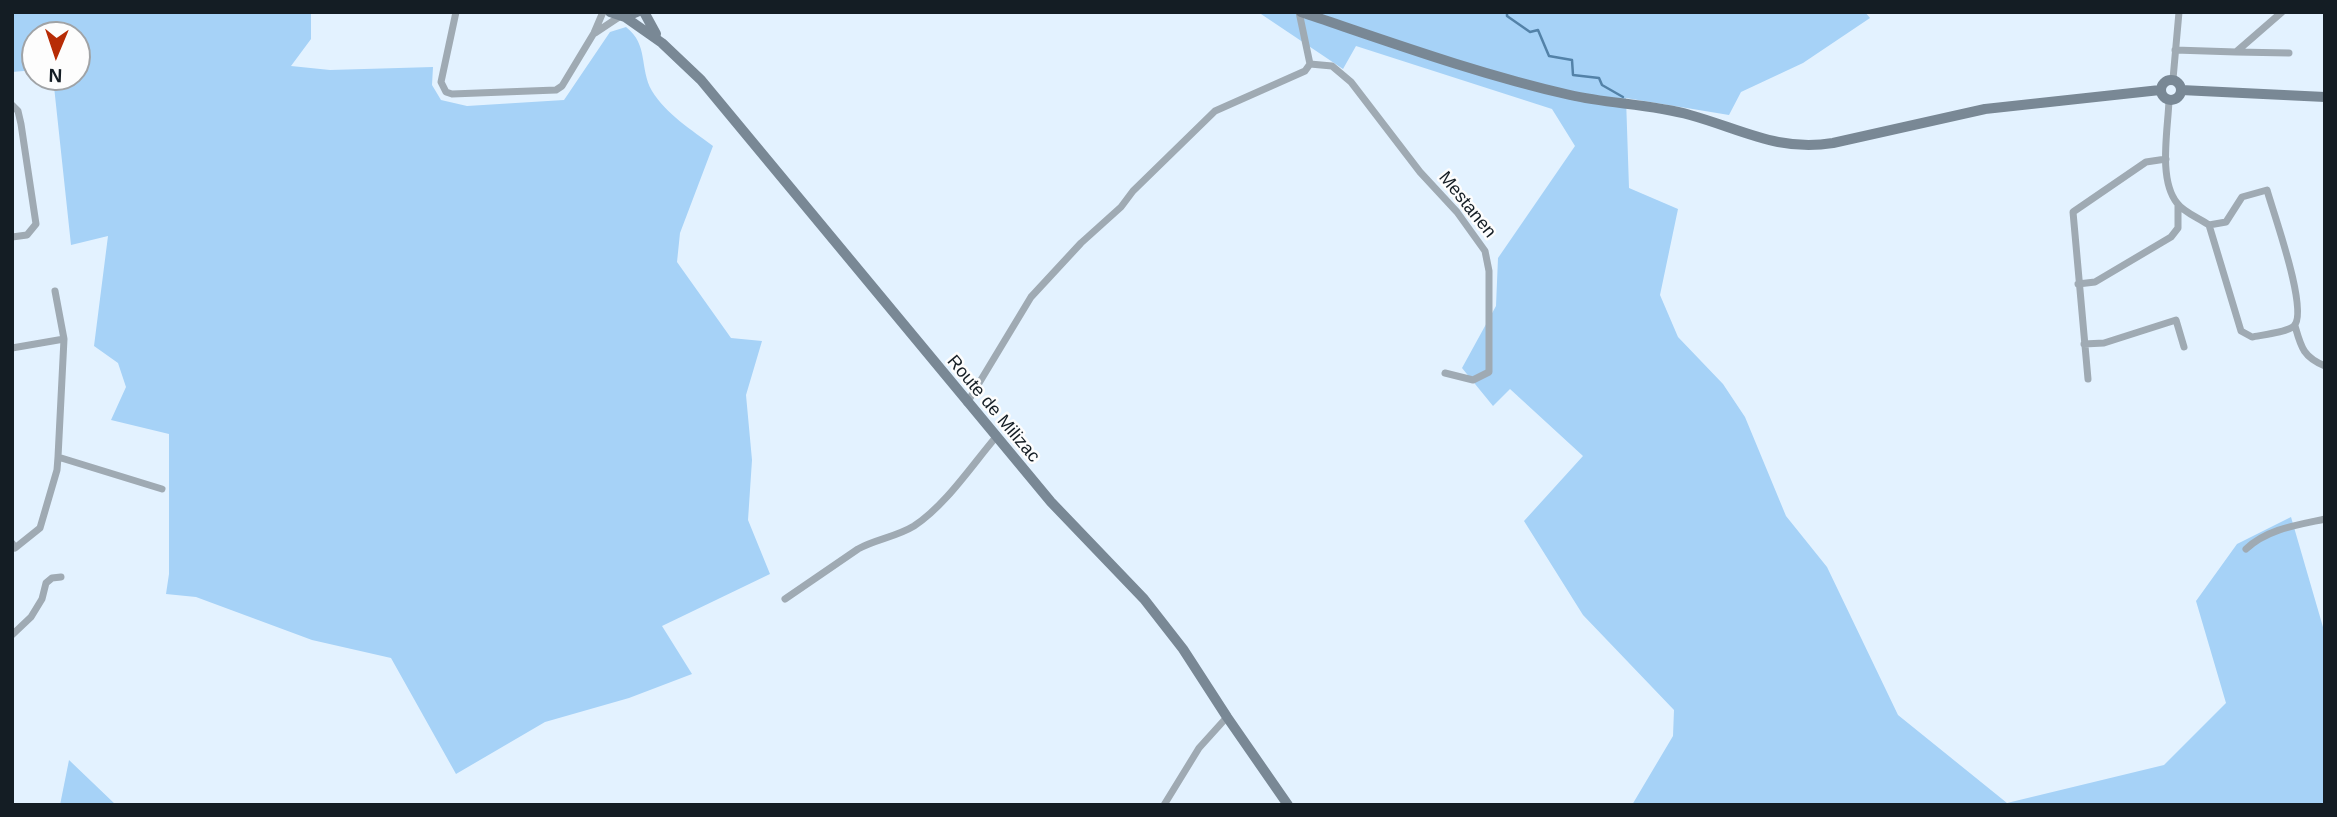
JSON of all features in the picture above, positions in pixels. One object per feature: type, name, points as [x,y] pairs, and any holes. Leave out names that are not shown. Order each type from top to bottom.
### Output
[{"type":"street","points":[[456,12],[441,82],[442,87],[452,94],[556,90],[562,86],[594,33],[603,12]]},
{"type":"street","points":[[594,33],[618,15],[637,12]]},
{"type":"street","name":"Route de Milizac","points":[[644,12],[663,43]]},
{"type":"street","points":[[967,403],[1031,297],[1081,243],[1121,207],[1133,191],[1215,111],[1305,71],[1310,64],[1300,12],[1479,72],[1572,96],[1689,114],[1758,138],[1792,146],[1833,143],[1985,109],[2160,90]]},
{"type":"street","points":[[2173,79],[2179,12]]},
{"type":"street","points":[[2235,52],[2282,12]]},
{"type":"street","name":"Route de Milizac","points":[[618,15],[663,43],[701,80],[1051,502],[1144,598],[1183,649],[1288,805]]},
{"type":"street","points":[[2175,50],[2289,53]]},
{"type":"street","name":"Mestanen","points":[[1310,64],[1332,66],[1351,82],[1420,172],[1457,212],[1485,251],[1489,271],[1489,372],[1474,380],[1445,373]]},
{"type":"street","points":[[2160,90],[2164,82],[2173,79]]},
{"type":"street","points":[[2160,90],[2169,100],[2177,98],[2181,90],[2179,83],[2173,79]]},
{"type":"street","points":[[2181,90],[2325,97]]},
{"type":"street","points":[[2169,100],[2166,159],[2168,189],[2178,206],[2209,225],[2226,222],[2242,197],[2267,190],[2297,293],[2299,313],[2294,326],[2300,346],[2310,360],[2325,366]]},
{"type":"street","points":[[12,105],[18,111],[21,124],[36,224],[27,235],[12,237]]},
{"type":"street","points":[[2088,379],[2073,212],[2146,162],[2166,159]]},
{"type":"street","points":[[2078,284],[2095,282],[2171,237],[2178,228],[2178,206]]},
{"type":"street","points":[[2209,225],[2241,331],[2252,337],[2294,326]]},
{"type":"street","points":[[14,545],[40,528],[57,470],[64,339],[55,291]]},
{"type":"street","points":[[2084,344],[2105,343],[2176,320],[2184,347]]},
{"type":"street","points":[[12,348],[64,339]]},
{"type":"street","points":[[785,599],[858,549],[870,543],[887,540],[915,525],[950,492],[996,437]]},
{"type":"street","points":[[58,457],[162,489]]},
{"type":"street","points":[[2246,550],[2253,542],[2282,528],[2325,519]]},
{"type":"street","points":[[12,635],[31,617],[42,599],[46,583],[51,578],[61,577]]},
{"type":"street","points":[[1164,805],[1199,748],[1227,717]]},
{"type":"shaded area","points":[[12,12],[311,12],[311,39],[291,66],[330,70],[433,67],[432,85],[441,100],[467,106],[564,100],[610,32],[626,27],[638,41],[652,91],[664,107],[713,146],[680,233],[677,262],[731,338],[762,341],[746,395],[752,460],[748,520],[770,574],[662,626],[692,674],[629,698],[545,722],[456,774],[391,658],[312,640],[196,597],[166,594],[169,574],[169,434],[111,420],[126,387],[118,363],[94,346],[108,236],[71,245],[54,91],[91,91],[91,21],[21,21],[21,71],[12,72]]},
{"type":"shaded area","points":[[1258,12],[1865,12],[1870,18],[1803,63],[1741,92],[1729,115],[1626,98],[1629,188],[1678,209],[1660,295],[1678,337],[1723,384],[1745,417],[1786,516],[1827,567],[1898,715],[2007,803],[2164,765],[2226,703],[2196,601],[2237,544],[2291,517],[2325,634],[2325,805],[1632,805],[1673,736],[1674,710],[1583,615],[1524,521],[1583,456],[1510,389],[1493,406],[1462,368],[1496,306],[1498,258],[1575,146],[1552,109],[1356,46],[1343,69]]},
{"type":"shaded area","points":[[69,760],[116,805],[60,805]]},
{"type":"waterway","points":[[1507,12],[1507,16],[1530,32],[1538,30],[1549,56],[1572,60],[1573,75],[1599,78],[1602,85],[1623,97]]}]
